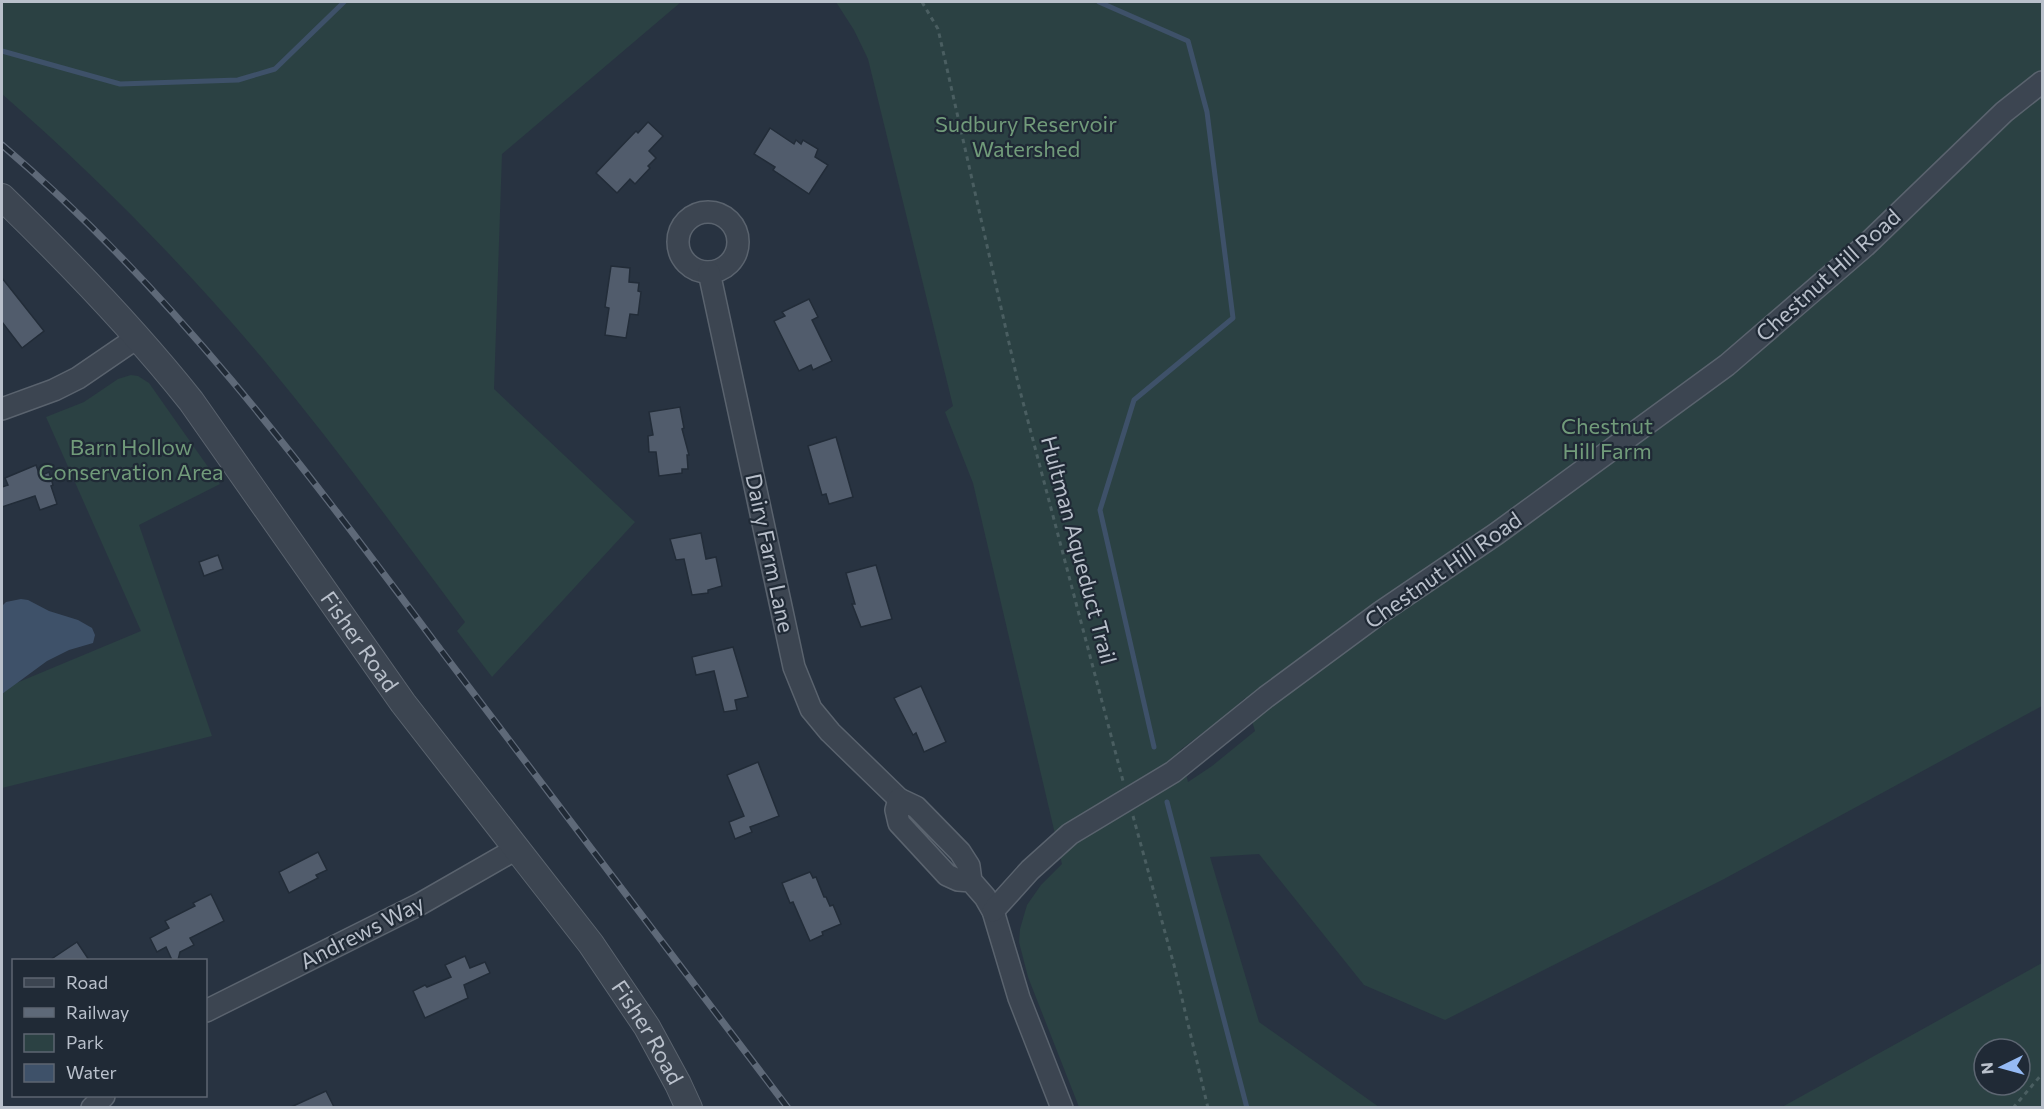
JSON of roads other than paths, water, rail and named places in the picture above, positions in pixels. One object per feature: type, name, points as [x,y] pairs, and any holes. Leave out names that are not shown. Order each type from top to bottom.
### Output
[{"type":"street","name":"Chestnut Hill Road","points":[[993,912],[1030,870],[1071,834],[1173,772],[1266,697],[1361,627],[1496,534],[1726,365],[1865,246],[2004,112],[2043,82]]},
{"type":"street","name":"Fisher Road","points":[[2,197],[56,249],[138,337],[191,401],[396,693],[591,944],[647,1027],[689,1107]]},
{"type":"street","name":"Dairy Farm Lane","points":[[709,272],[794,667],[811,709],[830,732],[898,799],[916,807],[960,852],[969,867],[971,881],[985,897],[993,912]]},
{"type":"street","points":[[2,409],[54,390],[78,378],[138,337]]},
{"type":"street","name":"Andrews Way","points":[[207,1010],[420,904],[516,849]]},
{"type":"street","points":[[993,912],[1018,998],[1062,1107]]},
{"type":"water","points":[[21,599],[78,620],[92,628],[95,635],[93,643],[69,650],[47,661],[2,694],[2,606],[6,602]]},
{"type":"waterway","points":[[2,51],[120,84],[238,80],[275,69],[344,2]]},
{"type":"waterway","points":[[1099,2],[1188,41],[1207,112],[1233,318],[1134,400],[1100,510],[1154,747]]},
{"type":"waterway","points":[[1167,802],[1247,1108]]},
{"type":"railway","points":[[2,145],[123,259],[235,384],[339,515],[788,1108]]},
{"type":"park label","name":"Sudbury Reservoir Watershed","points":[[1026,136]]},
{"type":"park label","name":"Chestnut Hill Farm","points":[[1607,438]]},
{"type":"park label","name":"Barn Hollow Conservation Area","points":[[131,460]]}]
